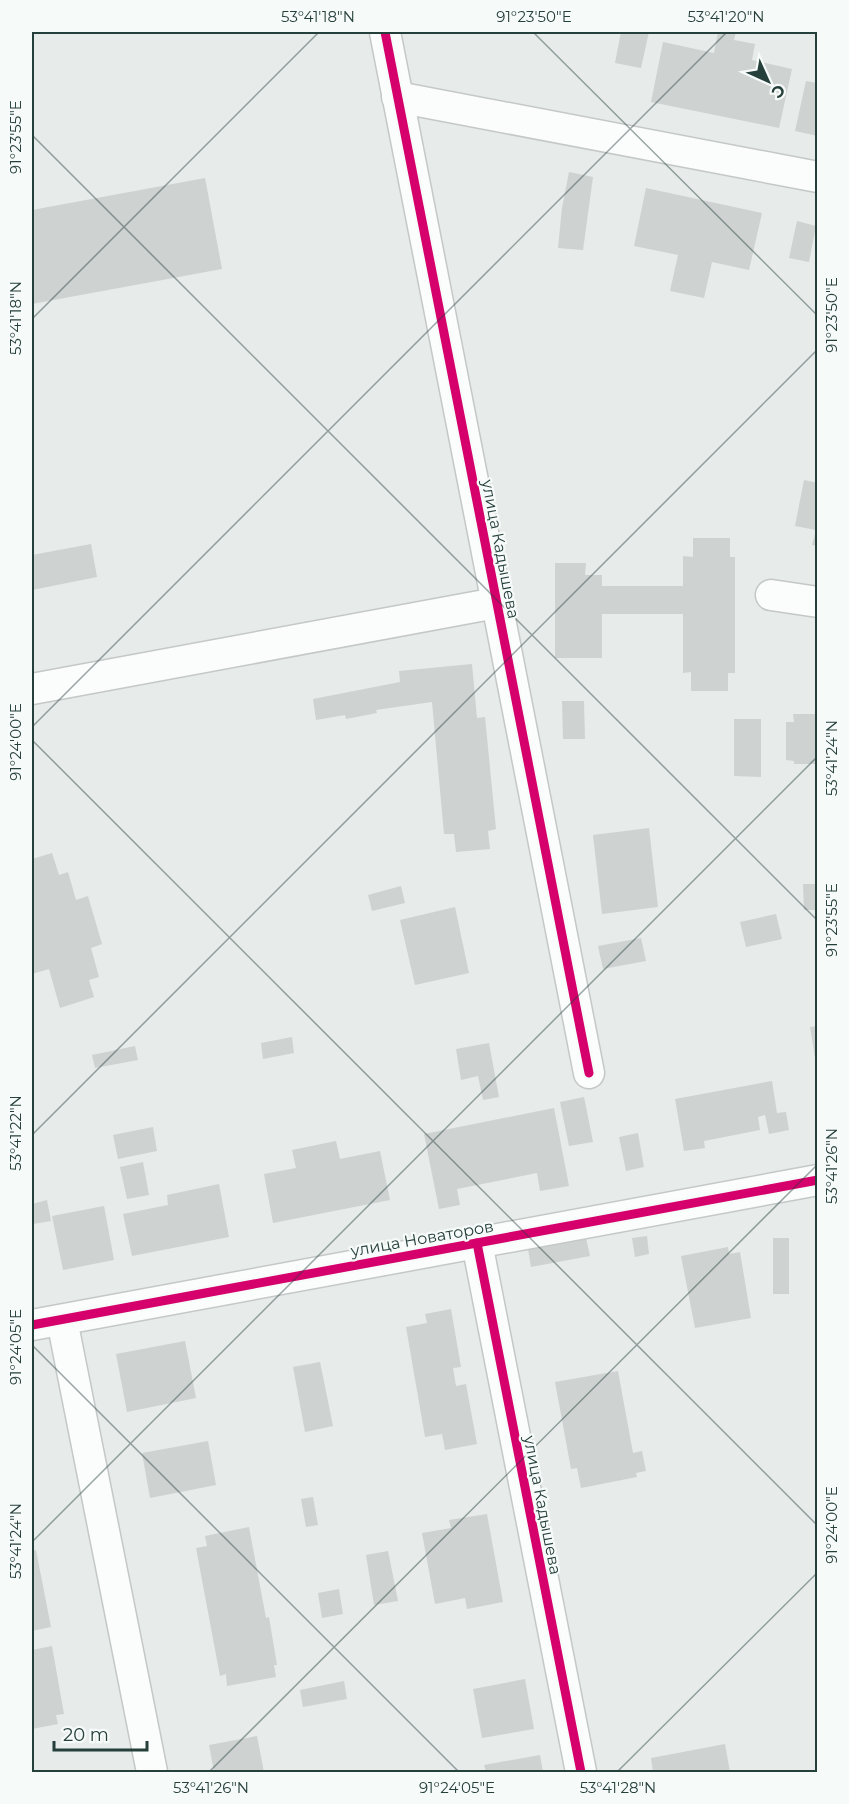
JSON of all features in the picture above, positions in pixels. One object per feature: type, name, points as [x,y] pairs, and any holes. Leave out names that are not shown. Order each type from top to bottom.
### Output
[{"type":"street","name":"улица Кадышева","points":[[385,32],[589,1073]]},
{"type":"street","points":[[398,97],[818,177]]},
{"type":"street","points":[[771,595],[818,602]]},
{"type":"street","points":[[32,689],[496,603]]},
{"type":"street","name":"улица Новаторов","points":[[32,1325],[818,1180]]},
{"type":"street","name":"улица Кадышева","points":[[477,1243],[581,1773]]},
{"type":"street","points":[[62,1320],[152,1773]]},
{"type":"building","points":[[621,32],[649,32],[641,68],[615,63]]},
{"type":"building","points":[[718,32],[736,32],[734,40],[755,44],[752,60],[792,69],[779,128],[651,102],[663,42],[714,53]]},
{"type":"building","points":[[806,81],[818,83],[818,136],[795,131]]},
{"type":"building","points":[[569,172],[593,177],[583,250],[558,248]]},
{"type":"building","points":[[205,178],[222,269],[32,304],[32,210]]},
{"type":"building","points":[[646,188],[762,213],[749,270],[712,262],[704,298],[670,291],[678,255],[634,246]]},
{"type":"building","points":[[797,221],[816,226],[809,262],[789,258]]},
{"type":"building","points":[[804,480],[818,483],[818,546],[812,545],[816,530],[795,526]]},
{"type":"building","points":[[693,538],[730,538],[730,557],[735,557],[735,673],[728,673],[728,691],[691,691],[691,672],[683,673],[683,614],[602,614],[602,658],[555,658],[555,563],[586,563],[585,575],[602,575],[602,586],[683,586],[683,556],[693,557]]},
{"type":"building","points":[[91,544],[97,577],[32,590],[32,555]]},
{"type":"building","points":[[472,664],[477,718],[485,717],[496,829],[488,831],[490,849],[456,852],[454,834],[444,834],[432,702],[376,710],[377,713],[346,719],[345,715],[316,720],[313,699],[400,682],[399,671]]},
{"type":"building","points":[[562,701],[584,701],[585,739],[563,739]]},
{"type":"building","points":[[793,714],[818,714],[818,764],[794,764],[794,761],[786,760],[786,722],[794,722]]},
{"type":"building","points":[[734,719],[761,719],[761,777],[734,776]]},
{"type":"building","points":[[649,828],[658,907],[602,914],[593,835]]},
{"type":"building","points":[[52,853],[59,875],[68,872],[76,900],[88,896],[102,944],[91,948],[99,977],[89,980],[94,997],[60,1008],[49,969],[32,974],[32,859]]},
{"type":"building","points":[[803,884],[818,884],[818,910],[804,910]]},
{"type":"building","points":[[401,886],[405,903],[372,911],[368,895]]},
{"type":"building","points":[[455,907],[469,973],[415,985],[400,920]]},
{"type":"building","points":[[776,914],[782,939],[746,947],[740,922]]},
{"type":"building","points":[[641,938],[646,961],[603,969],[598,946]]},
{"type":"building","points":[[818,1026],[818,1064],[816,1064],[810,1027]]},
{"type":"building","points":[[292,1037],[294,1053],[263,1059],[261,1043]]},
{"type":"building","points":[[489,1043],[499,1097],[483,1100],[478,1076],[461,1080],[456,1049]]},
{"type":"building","points":[[135,1046],[138,1060],[95,1068],[92,1055]]},
{"type":"building","points":[[772,1081],[777,1113],[786,1112],[789,1130],[769,1134],[765,1115],[758,1117],[760,1130],[704,1141],[705,1148],[684,1151],[675,1099]]},
{"type":"building","points":[[584,1097],[593,1142],[569,1146],[560,1102]]},
{"type":"building","points":[[554,1108],[569,1186],[540,1191],[537,1173],[457,1189],[460,1205],[439,1209],[424,1134]]},
{"type":"building","points":[[153,1127],[157,1151],[118,1159],[113,1135]]},
{"type":"building","points":[[638,1133],[644,1167],[626,1171],[619,1137]]},
{"type":"building","points":[[336,1141],[340,1159],[380,1151],[390,1200],[273,1223],[264,1174],[296,1168],[292,1150]]},
{"type":"building","points":[[143,1162],[149,1195],[127,1199],[120,1167]]},
{"type":"building","points":[[219,1184],[229,1237],[132,1256],[123,1214],[168,1205],[167,1195]]},
{"type":"building","points":[[47,1200],[51,1221],[33,1224],[32,1204]]},
{"type":"building","points":[[104,1206],[114,1260],[63,1270],[52,1216]]},
{"type":"building","points":[[647,1236],[649,1254],[635,1257],[632,1238]]},
{"type":"building","points":[[586,1238],[590,1256],[531,1267],[528,1249]]},
{"type":"building","points":[[773,1238],[789,1238],[789,1294],[773,1294]]},
{"type":"building","points":[[728,1247],[729,1254],[740,1252],[751,1318],[695,1328],[681,1256]]},
{"type":"building","points":[[451,1309],[461,1367],[453,1368],[456,1386],[466,1384],[477,1444],[445,1450],[442,1434],[425,1437],[406,1327],[427,1323],[425,1314]]},
{"type":"building","points":[[185,1341],[196,1398],[127,1412],[116,1354]]},
{"type":"building","points":[[320,1362],[333,1426],[305,1432],[293,1367]]},
{"type":"building","points":[[618,1371],[633,1453],[642,1451],[646,1471],[636,1473],[637,1477],[581,1488],[577,1468],[571,1469],[555,1382]]},
{"type":"building","points":[[208,1441],[216,1485],[150,1498],[142,1453]]},
{"type":"building","points":[[313,1497],[318,1525],[306,1527],[301,1499]]},
{"type":"building","points":[[487,1514],[503,1602],[467,1609],[465,1598],[435,1604],[422,1533],[451,1528],[449,1520]]},
{"type":"building","points":[[249,1527],[266,1618],[269,1617],[277,1665],[274,1665],[276,1677],[227,1686],[226,1674],[220,1676],[196,1548],[207,1546],[205,1536]]},
{"type":"building","points":[[36,1550],[51,1627],[32,1631],[32,1551]]},
{"type":"building","points":[[388,1551],[398,1601],[374,1605],[366,1555]]},
{"type":"building","points":[[339,1589],[343,1614],[322,1618],[318,1593]]},
{"type":"building","points":[[52,1646],[64,1714],[56,1715],[58,1724],[32,1729],[32,1650]]},
{"type":"building","points":[[525,1679],[534,1729],[482,1738],[473,1689]]},
{"type":"building","points":[[344,1681],[347,1699],[303,1707],[300,1690]]},
{"type":"building","points":[[257,1736],[264,1772],[214,1772],[209,1745]]},
{"type":"building","points":[[725,1744],[730,1772],[653,1772],[651,1758]]},
{"type":"building","points":[[540,1755],[543,1772],[486,1772],[484,1765]]},
{"type":"cycle path","points":[[385,32],[589,1073]]},
{"type":"cycle path","points":[[32,1325],[818,1180]]},
{"type":"cycle path","points":[[477,1243],[581,1772]]}]
